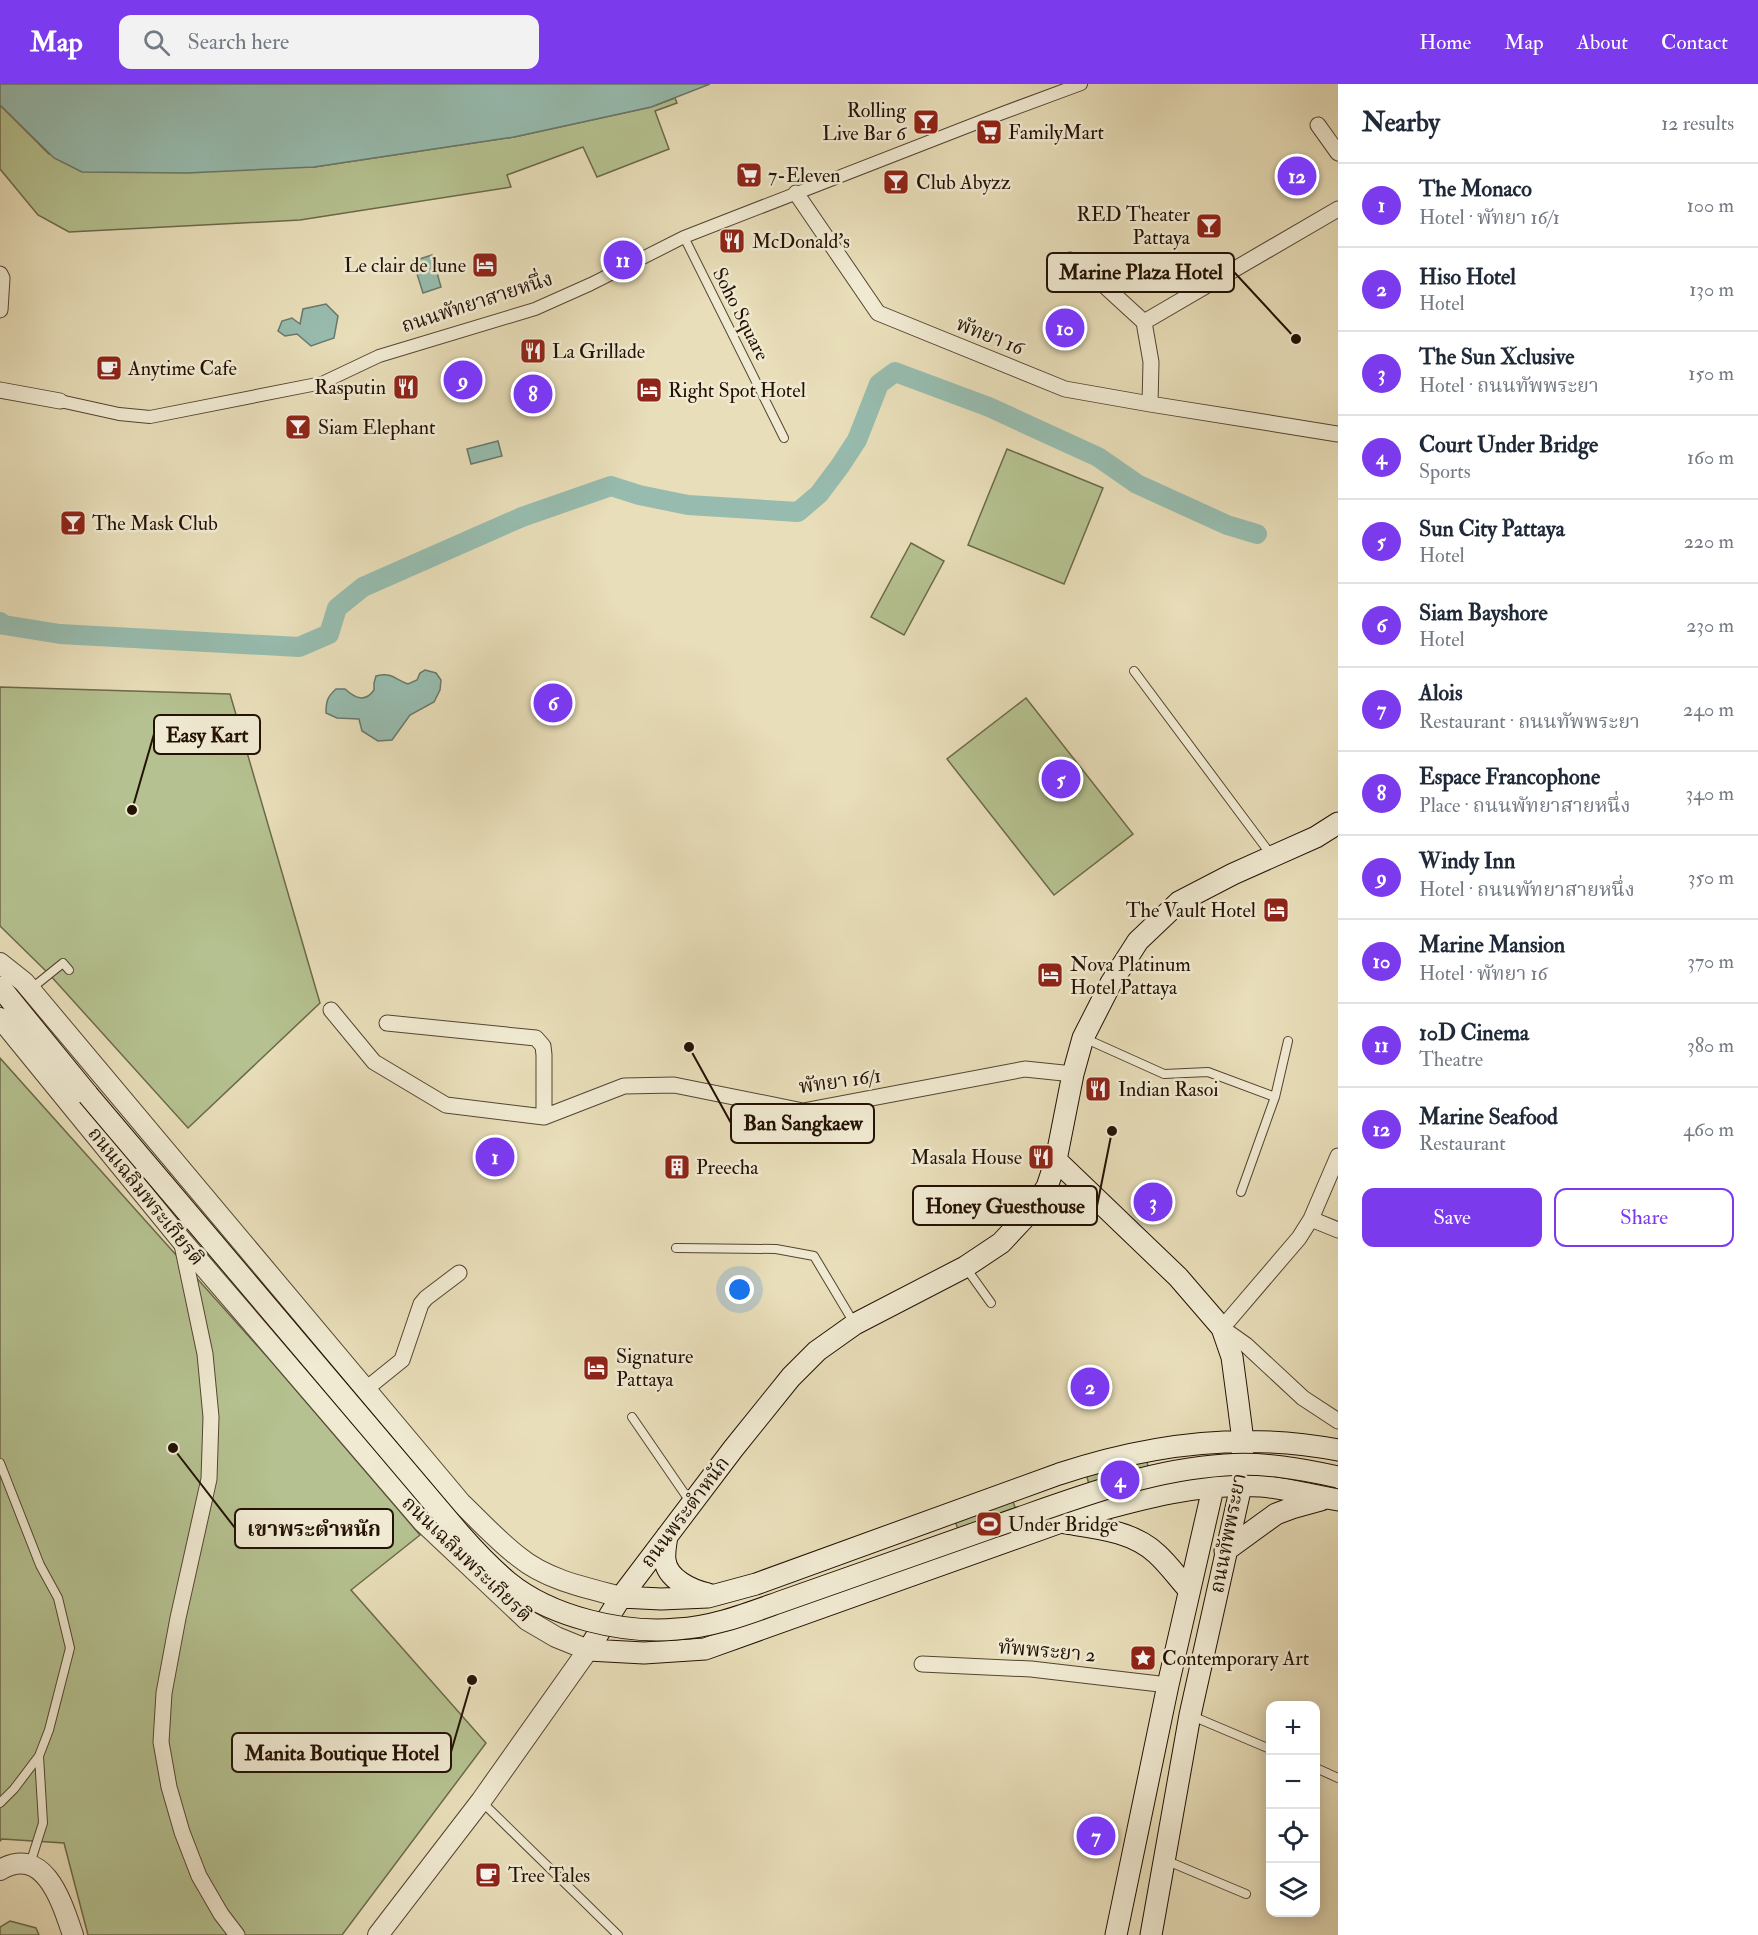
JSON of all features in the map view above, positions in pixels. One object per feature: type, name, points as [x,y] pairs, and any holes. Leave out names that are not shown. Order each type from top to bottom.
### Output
[{"type":"main road","name":"ถนนพระตำหนัก","points":[[588,1650],[621,1597],[667,1535],[791,1377],[817,1351],[855,1324],[965,1267],[1001,1243],[1030,1212],[1047,1187],[1056,1160],[1073,1074],[1083,1038],[1111,983],[1138,941],[1179,902],[1233,874],[1316,837],[1338,823]]},
{"type":"main road","points":[[0,987],[88,1095],[485,1561],[510,1584],[541,1602],[574,1616],[609,1626],[644,1630],[678,1629],[710,1624],[783,1601],[1087,1494],[1185,1469],[1226,1464],[1257,1465],[1292,1468],[1338,1477]]},
{"type":"main road","name":"ถนนทัพพระยา","points":[[1056,1160],[1178,1277],[1222,1328],[1232,1357],[1242,1441],[1241,1486],[1190,1715],[1151,1935]]},
{"type":"main road","name":"ถนนเฉลิมพระเกียรติ","points":[[621,1597],[661,1599],[708,1597],[756,1584],[1059,1474],[1101,1460],[1134,1453],[1198,1443],[1242,1441],[1310,1444],[1338,1450]]},
{"type":"main road","name":"ถนนทัพพระยา","points":[[1116,1935],[1174,1657],[1214,1487],[1221,1442]]},
{"type":"main road","points":[[1059,1474],[1072,1481],[1080,1491],[1081,1503],[1070,1520],[1136,1539],[1157,1554],[1189,1590]]},
{"type":"main road","name":"ถนนเฉลิมพระเกียรติ","points":[[588,1650],[644,1653],[705,1649],[1070,1520],[1180,1490],[1263,1486],[1334,1503]]},
{"type":"main road","points":[[1225,1551],[1276,1514],[1292,1508],[1334,1503]]},
{"type":"main road","points":[[667,1535],[664,1559],[667,1569],[683,1584],[698,1592],[716,1595]]},
{"type":"main road","points":[[756,1584],[748,1592],[743,1602],[745,1612],[755,1623],[767,1628]]},
{"type":"street","name":"ถนนพัทยาสายหนึ่ง","points":[[0,390],[119,414],[150,417],[322,383],[379,356],[535,309],[591,284],[684,237],[1081,84]]},
{"type":"street","points":[[1318,125],[1338,153]]},
{"type":"street","name":"พัทยา 16","points":[[796,193],[878,313],[1065,389],[1338,434]]},
{"type":"street","points":[[1144,322],[1338,209]]},
{"type":"street","points":[[1070,260],[1084,267],[1144,322],[1151,362],[1150,404]]},
{"type":"street","points":[[0,310],[1,276]]},
{"type":"street","name":"ถนนเฉลิมพระเกียรติ","points":[[0,963],[31,989],[461,1503],[519,1558],[553,1576],[582,1587],[621,1597]]},
{"type":"street","name":"พัทยา 16/1","points":[[331,1010],[374,1062],[446,1105],[544,1117],[624,1086],[674,1085],[803,1111],[1025,1069],[1073,1074]]},
{"type":"street","name":"ถนนเฉลิมพระเกียรติ","points":[[0,1018],[181,1240],[433,1533],[527,1620],[556,1637],[588,1650]]},
{"type":"street","points":[[387,1023],[536,1038],[543,1046],[544,1054],[544,1117]]},
{"type":"street","points":[[1338,1156],[1311,1219],[1299,1238],[1222,1328],[1246,1345],[1303,1398],[1338,1421]]},
{"type":"street","points":[[1311,1219],[1338,1230]]},
{"type":"street","points":[[181,1240],[205,1354],[211,1417],[209,1479],[164,1693],[161,1742],[172,1798],[182,1833],[199,1876],[221,1914],[237,1935]]},
{"type":"street","points":[[366,1389],[402,1360],[421,1304],[459,1273]]},
{"type":"street","points":[[433,1533],[445,1530],[455,1523],[460,1514],[461,1503]]},
{"type":"street","name":"ถนนพระตำหนัก","points":[[378,1935],[481,1801],[588,1650]]},
{"type":"street","points":[[1174,1657],[1201,1662]]},
{"type":"street","name":"ทัพพระยา 2","points":[[922,1664],[1031,1669],[1168,1685]]},
{"type":"street","points":[[0,1870],[18,1864],[30,1864],[45,1875],[54,1887],[73,1935]]},
{"type":"lane","name":"Soho Square","points":[[684,237],[784,438]]},
{"type":"lane","points":[[1134,671],[1273,857]]},
{"type":"lane","points":[[31,989],[63,963],[69,970]]},
{"type":"lane","points":[[1083,1038],[1164,1074],[1208,1072],[1275,1098]]},
{"type":"lane","points":[[1240,1192],[1275,1098],[1288,1041]]},
{"type":"lane","points":[[676,1248],[776,1250],[814,1256],[855,1324]]},
{"type":"lane","points":[[965,1267],[992,1303]]},
{"type":"lane","points":[[632,1417],[692,1504]]},
{"type":"lane","points":[[0,1463],[40,1564],[58,1598],[70,1648],[49,1730],[39,1756],[14,1789],[0,1803]]},
{"type":"lane","points":[[1190,1715],[1266,1747]]},
{"type":"lane","points":[[30,1864],[43,1823],[39,1756]]},
{"type":"lane","points":[[1320,1770],[1338,1778]]},
{"type":"lane","points":[[481,1801],[618,1935]]},
{"type":"lane","points":[[1164,1859],[1246,1894]]},
{"type":"green space","points":[[675,98],[677,103],[655,111],[669,149],[597,177],[583,147],[507,175],[511,187],[300,220],[69,232],[38,215],[0,169],[0,105],[49,154],[314,167],[514,137],[651,107]]},
{"type":"green space","points":[[1007,449],[1103,488],[1064,584],[968,545]]},
{"type":"green space","points":[[911,543],[944,561],[904,635],[871,617]]},
{"type":"green space","points":[[0,687],[230,694],[320,1003],[188,1128],[49,974],[0,926]]},
{"type":"green space","points":[[1026,698],[1133,834],[1054,895],[947,759]]},
{"type":"green space","points":[[0,1058],[270,1360],[420,1535],[351,1590],[486,1743],[342,1935],[88,1935],[64,1843],[2,1839],[0,1841]]},
{"type":"green space","points":[[1146,1458],[1153,1486],[1094,1501],[1086,1474]]},
{"type":"green space","name":"Under Bridge","points":[[1012,1499],[1022,1526],[965,1548],[955,1521]]},
{"type":"green space","points":[[10,1921],[36,1928],[39,1935],[0,1935],[0,1927]]},
{"type":"water","points":[[0,84],[710,84],[651,107],[514,137],[314,167],[187,173],[82,172],[54,158],[0,105]]},
{"type":"water","points":[[432,255],[441,287],[423,293],[413,261]]},
{"type":"water","points":[[326,304],[338,316],[334,338],[311,346],[297,334],[285,336],[278,331],[282,321],[292,318],[300,324],[303,309]]},
{"type":"water","points":[[498,441],[502,456],[471,464],[467,449]]},
{"type":"water","points":[[425,670],[436,673],[441,680],[440,690],[434,702],[410,715],[392,740],[378,741],[362,731],[359,719],[337,718],[326,713],[328,700],[336,689],[345,689],[356,697],[364,698],[374,690],[376,676],[390,675],[408,684],[417,680],[420,673]]},
{"type":"waterway","points":[[0,622],[4,625],[60,634],[299,647],[329,634],[337,608],[363,587],[522,517],[611,486],[639,495],[688,505],[798,512],[819,494],[840,466],[857,440],[879,384],[895,372],[989,407],[1098,457],[1137,484],[1227,525],[1257,534]]},
{"type":"place","name":"Rolling Live Bar 6","points":[[926,122]]},
{"type":"place","name":"FamilyMart","points":[[989,132]]},
{"type":"place","name":"7-Eleven","points":[[749,175]]},
{"type":"place","name":"Marine Seafood","points":[[1297,176]]},
{"type":"place","name":"Club Abyzz","points":[[896,182]]},
{"type":"place","name":"RED Theater Pattaya","points":[[1209,226]]},
{"type":"place","name":"McDonald's","points":[[732,241]]},
{"type":"place","name":"10D Cinema","points":[[623,260]]},
{"type":"place","name":"Le clair de lune","points":[[485,265]]},
{"type":"place","name":"Marine Mansion","points":[[1065,328]]},
{"type":"place","name":"Marine Plaza Hotel","points":[[1296,339]]},
{"type":"place","name":"La Grillade","points":[[533,351]]},
{"type":"place","name":"Anytime Cafe","points":[[109,368]]},
{"type":"place","name":"Windy Inn","points":[[463,380]]},
{"type":"place","name":"Rasputin","points":[[406,387]]},
{"type":"place","name":"Right Spot Hotel","points":[[649,390]]},
{"type":"place","name":"Espace Francophone","points":[[533,394]]},
{"type":"place","name":"Siam Elephant","points":[[298,427]]},
{"type":"place","name":"The Mask Club","points":[[73,523]]},
{"type":"place","name":"Siam Bayshore","points":[[553,703]]},
{"type":"place","name":"Sun City Pattaya","points":[[1061,779]]},
{"type":"place","name":"Easy Kart","points":[[132,810]]},
{"type":"place","name":"The Vault Hotel","points":[[1276,910]]},
{"type":"place","name":"Nova Platinum Hotel Pattaya","points":[[1050,975]]},
{"type":"place","name":"Ban Sangkaew","points":[[689,1047]]},
{"type":"place","name":"Indian Rasoi","points":[[1098,1089]]},
{"type":"place","name":"Honey Guesthouse","points":[[1112,1131]]},
{"type":"place","name":"The Monaco","points":[[495,1157]]},
{"type":"place","name":"Masala House","points":[[1041,1157]]},
{"type":"place","name":"Preecha","points":[[677,1167]]},
{"type":"place","name":"The Sun Xclusive","points":[[1153,1202]]},
{"type":"place","name":"Signature Pattaya","points":[[596,1368]]},
{"type":"place","name":"Hiso Hotel","points":[[1090,1387]]},
{"type":"place","name":"เขาพระตำหนัก","points":[[173,1448]]},
{"type":"place","name":"Court Under Bridge","points":[[1120,1480]]},
{"type":"place","name":"Under Bridge","points":[[989,1524]]},
{"type":"place","name":"Contemporary Art","points":[[1143,1658]]},
{"type":"place","name":"Manita Boutique Hotel","points":[[472,1680]]},
{"type":"place","name":"Alois","points":[[1096,1836]]},
{"type":"place","name":"Tree Tales","points":[[488,1875]]}]
